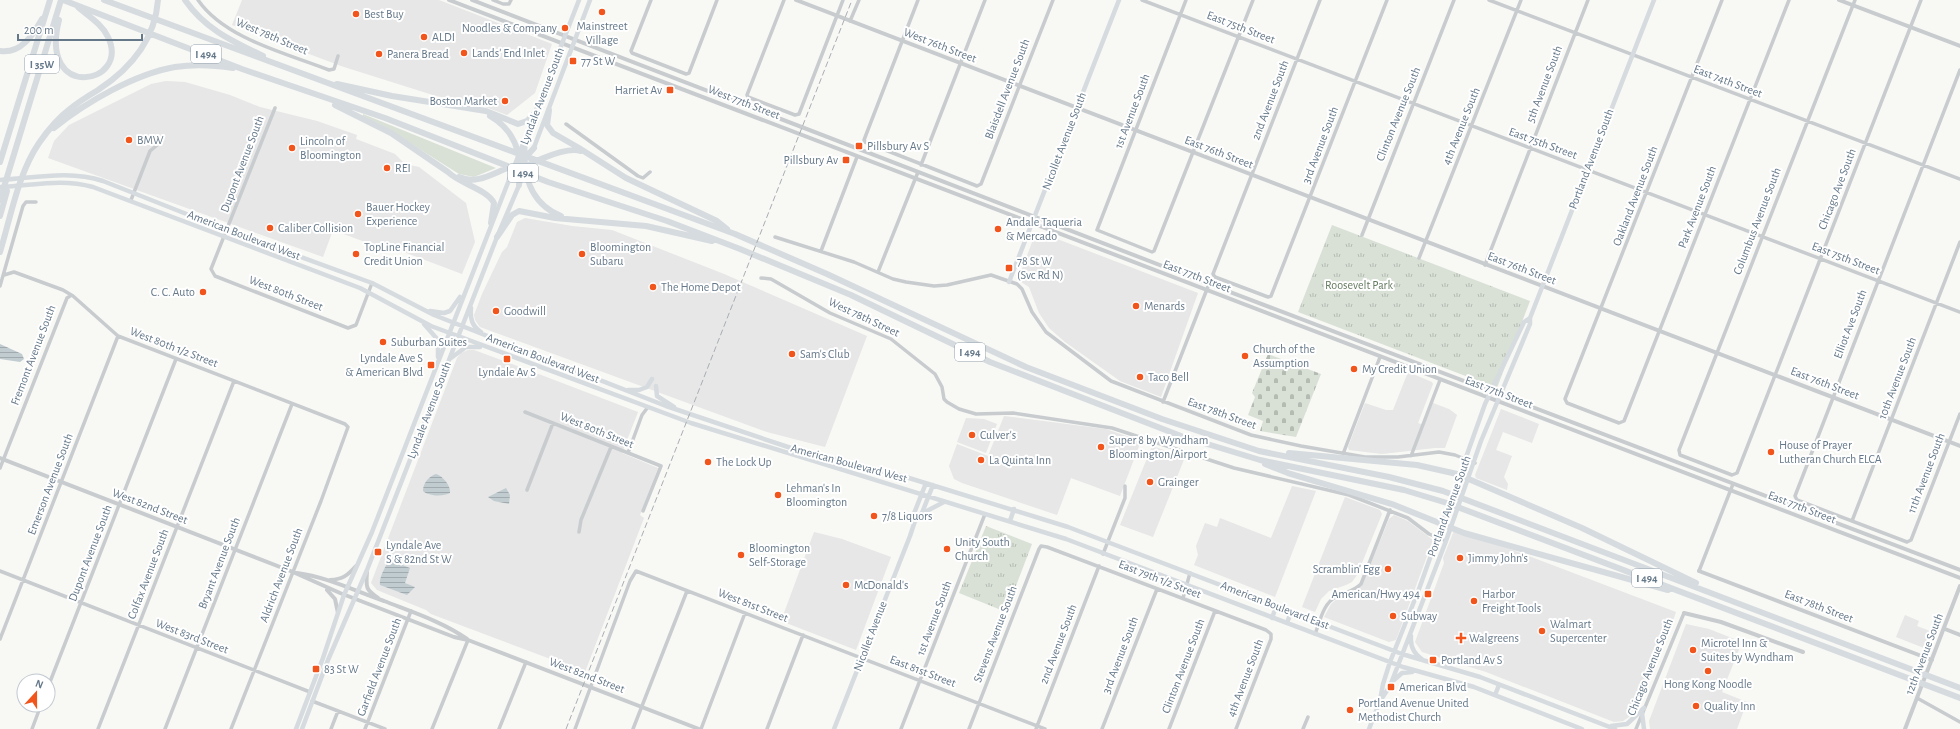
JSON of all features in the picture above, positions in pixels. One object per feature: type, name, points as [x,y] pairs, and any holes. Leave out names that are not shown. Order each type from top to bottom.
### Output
[{"type":"highway","points":[[63,0],[56,34],[59,61],[69,74],[77,77],[88,78],[100,73],[107,67],[111,55],[111,45],[103,29],[75,5]]},
{"type":"highway","name":"I 494","points":[[63,0],[242,69],[308,93],[385,118],[548,182],[666,221],[740,249],[851,295],[990,362],[1181,436],[1243,455],[1404,490],[1440,501],[1960,698]]},
{"type":"highway","name":"I 35W","points":[[0,200],[63,0]]},
{"type":"highway","name":"I 494","points":[[104,0],[310,78],[464,133],[735,234],[827,274],[1026,367],[1162,419],[1259,451],[1395,478],[1443,492],[1960,688]]},
{"type":"highway","points":[[0,252],[27,166],[39,143],[57,120],[70,109],[111,81],[134,60],[146,43],[157,12],[158,0]]},
{"type":"highway","points":[[186,0],[198,16],[222,37],[302,74]]},
{"type":"highway","points":[[0,51],[16,48],[28,41],[50,2]]},
{"type":"highway","name":"I 35W","points":[[0,162],[50,2]]},
{"type":"highway","points":[[39,143],[71,114],[124,85],[162,70],[190,65],[242,69]]},
{"type":"highway","points":[[310,78],[392,96],[486,111],[518,124],[527,121],[538,110]]},
{"type":"highway","points":[[308,93],[358,115],[391,133],[448,172],[455,179],[487,195],[492,199],[495,208],[492,223]]},
{"type":"highway","points":[[472,109],[491,116],[504,126],[515,142],[530,188],[539,201],[556,214],[565,218]]},
{"type":"highway","points":[[549,110],[547,125],[553,133],[626,178],[717,222],[735,234]]},
{"type":"highway","points":[[520,160],[525,141]]},
{"type":"highway","points":[[448,172],[465,179],[481,179],[520,160],[534,148]]},
{"type":"highway","points":[[510,179],[524,168],[568,150],[579,150],[592,156]]},
{"type":"highway","points":[[0,216],[9,184],[14,156]]},
{"type":"highway","points":[[519,185],[524,168]]},
{"type":"highway","points":[[497,237],[514,212],[525,212],[565,218],[646,226],[740,249]]},
{"type":"highway","points":[[1259,451],[1417,465],[1460,475],[1582,528],[1726,599]]},
{"type":"highway","points":[[1243,455],[1288,473],[1392,504],[1450,527],[1523,550],[1695,597]]},
{"type":"main road","name":"Lyndale Avenue South","points":[[525,141],[579,0]]},
{"type":"main road","name":"Lyndale Avenue South","points":[[524,168],[538,139],[590,0]]},
{"type":"main road","name":"Nicollet Avenue South","points":[[1009,282],[1119,0]]},
{"type":"main road","name":"Portland Avenue South","points":[[1380,701],[1390,686],[1412,630],[1500,394],[1530,324],[1530,318],[1654,0]]},
{"type":"main road","name":"Lyndale Avenue South","points":[[296,729],[324,656],[344,595],[372,532],[438,358],[505,189],[520,160]]},
{"type":"main road","name":"American Boulevard West","points":[[0,180],[64,174],[84,176],[134,193],[227,230],[372,283],[421,309],[452,323],[682,412],[791,448],[933,486]]},
{"type":"main road","name":"American Boulevard West","points":[[0,187],[67,181],[78,183],[131,200],[369,292],[385,303],[420,320],[448,333],[488,348],[706,428],[929,497]]},
{"type":"main road","name":"Lyndale Avenue South","points":[[302,729],[312,701],[367,570],[497,237],[519,185]]},
{"type":"main road","points":[[421,309],[434,312],[450,311],[465,291]]},
{"type":"main road","points":[[472,301],[471,320],[474,327],[491,338]]},
{"type":"main road","name":"Portland Avenue South","points":[[1369,729],[1380,701],[1383,684],[1390,662],[1412,609],[1490,390],[1524,322],[1530,318]]},
{"type":"main road","points":[[420,320],[438,340],[438,358]]},
{"type":"main road","points":[[449,361],[458,351],[466,347],[488,348]]},
{"type":"main road","points":[[624,390],[638,390],[647,387],[652,379]]},
{"type":"main road","points":[[656,386],[657,396],[682,412]]},
{"type":"main road","points":[[850,473],[853,464]]},
{"type":"main road","name":"Nicollet Avenue","points":[[915,521],[913,516],[926,483]]},
{"type":"main road","points":[[929,497],[933,486]]},
{"type":"main road","name":"American Boulevard East","points":[[933,486],[981,501],[1014,509],[1108,541],[1276,607],[1402,654],[1472,675],[1615,729]]},
{"type":"main road","name":"Nicollet Avenue","points":[[834,729],[915,521],[920,518],[929,497]]},
{"type":"main road","name":"American Boulevard East","points":[[929,497],[1010,521],[1103,554],[1398,665],[1468,686],[1582,729]]},
{"type":"main road","points":[[921,514],[944,502]]},
{"type":"main road","points":[[1010,521],[1014,509]]},
{"type":"main road","points":[[1272,618],[1276,607]]},
{"type":"main road","points":[[1287,623],[1291,612]]},
{"type":"main road","points":[[1412,630],[1412,648],[1420,658],[1428,663]]},
{"type":"main road","points":[[1390,686],[1402,673],[1411,671],[1421,673]]},
{"type":"main road","points":[[1495,696],[1499,685]]},
{"type":"main road","points":[[1608,726],[1620,726],[1627,724],[1643,710]]},
{"type":"main road","points":[[1643,710],[1644,729]]},
{"type":"street","name":"West 78th Street","points":[[198,0],[212,16],[237,35],[329,70],[334,70],[338,56]]},
{"type":"street","name":"West 77th Street","points":[[449,0],[1032,223]]},
{"type":"street","name":"West 77th Street","points":[[472,0],[1035,216]]},
{"type":"street","points":[[493,0],[503,4],[510,2]]},
{"type":"street","points":[[650,0],[631,51],[632,53],[686,74],[689,73],[717,0]]},
{"type":"street","points":[[784,0],[747,95],[748,97],[795,115],[799,114],[843,0]]},
{"type":"street","name":"West 76th Street","points":[[796,0],[1077,108]]},
{"type":"street","points":[[850,21],[858,0]]},
{"type":"street","points":[[918,0],[864,140],[865,142],[921,164],[985,0]]},
{"type":"street","name":"Blaisdell Avenue South","points":[[921,164],[978,186],[981,184],[1052,0]]},
{"type":"street","name":"East 75th Street","points":[[1142,0],[1960,312]]},
{"type":"street","name":"1st Avenue South","points":[[1186,0],[1097,230],[1152,252],[1154,251],[1194,153]]},
{"type":"street","points":[[1194,153],[1253,0]]},
{"type":"street","name":"2nd Avenue South","points":[[1271,296],[1268,297],[1241,287],[1215,277],[1213,274],[1320,0]]},
{"type":"street","name":"3rd Avenue South","points":[[1271,296],[1386,0]]},
{"type":"street","name":"Clinton Avenue South","points":[[1362,235],[1454,0]]},
{"type":"street","name":"East 74th Street","points":[[1489,0],[1960,180]]},
{"type":"street","name":"4th Avenue South","points":[[1419,258],[1521,0]]},
{"type":"street","name":"5th Avenue South","points":[[1484,265],[1588,0]]},
{"type":"street","name":"Oakland Avenue South","points":[[1624,421],[1619,423],[1616,422],[1567,403],[1566,400],[1722,0]]},
{"type":"street","name":"Park Avenue South","points":[[1624,421],[1788,0]]},
{"type":"street","points":[[1839,0],[1960,46]]},
{"type":"street","name":"Columbus Avenue South","points":[[1735,474],[1732,475],[1680,455],[1679,450],[1854,0]]},
{"type":"street","name":"Chicago Ave South","points":[[1735,474],[1776,375],[1921,0]]},
{"type":"street","name":"Elliot Ave South","points":[[1852,521],[1797,500],[1795,496],[1960,70]]},
{"type":"street","name":"Dupont Avenue South","points":[[212,272],[211,269],[275,108]]},
{"type":"street","name":"East 76th Street","points":[[1077,108],[1960,446]]},
{"type":"street","points":[[566,124],[638,176],[643,178],[650,172]]},
{"type":"street","points":[[131,200],[150,152],[162,141]]},
{"type":"street","points":[[821,251],[857,157]]},
{"type":"street","points":[[878,272],[918,172]]},
{"type":"street","points":[[0,286],[23,206],[26,202],[36,202]]},
{"type":"street","name":"East 77th Street","points":[[1035,216],[1209,284],[1960,570]]},
{"type":"street","name":"East 77th Street","points":[[1032,223],[1960,578]]},
{"type":"street","points":[[775,237],[821,251],[893,279],[934,286],[947,285],[991,275],[1009,282]]},
{"type":"street","name":"10th Avenue South","points":[[1852,521],[1960,242]]},
{"type":"street","points":[[1097,248],[1100,244],[1136,258],[1146,259]]},
{"type":"street","name":"West 80th 1/2 Street","points":[[4,275],[14,272],[63,290],[70,296],[73,296],[118,336],[345,424],[348,427]]},
{"type":"street","name":"West 80th Street","points":[[212,272],[215,276],[348,328],[356,325],[369,292]]},
{"type":"street","name":"West 78th Street","points":[[761,278],[771,279],[830,313],[891,339],[935,374],[942,387],[946,402],[959,409],[976,414],[1013,413],[1112,428],[1220,464],[1267,477],[1350,495],[1390,510]]},
{"type":"street","name":"East 78th Street","points":[[1009,282],[1022,289],[1038,322],[1053,338],[1111,381],[1164,402],[1251,435],[1343,454],[1382,458],[1439,452],[1475,463]]},
{"type":"street","points":[[369,292],[372,283]]},
{"type":"street","points":[[1164,402],[1209,284]]},
{"type":"street","name":"Fremont Avenue South","points":[[0,468],[2,459],[66,298],[70,296]]},
{"type":"street","name":"Emerson Avenue South","points":[[0,639],[118,336]]},
{"type":"street","points":[[1343,454],[1380,357]]},
{"type":"street","name":"Dupont Avenue South","points":[[54,673],[176,359]]},
{"type":"street","points":[[1411,456],[1440,380]]},
{"type":"street","name":"Colfax Avenue South","points":[[98,729],[234,382]]},
{"type":"street","name":"Bryant Avenue South","points":[[165,729],[292,404]]},
{"type":"street","points":[[642,405],[642,415]]},
{"type":"street","points":[[628,453],[642,415],[648,407]]},
{"type":"street","name":"West 80th Street","points":[[525,412],[661,466],[643,511]]},
{"type":"street","name":"11th Avenue South","points":[[1852,521],[1907,542],[1911,540],[1960,414]]},
{"type":"street","points":[[527,490],[553,423]]},
{"type":"street","name":"Aldrich Avenue South","points":[[231,729],[348,427]]},
{"type":"street","points":[[579,532],[581,520],[611,447]]},
{"type":"street","name":"West 82nd Street","points":[[2,459],[293,572],[354,599],[408,618],[454,637],[468,640],[700,729]]},
{"type":"street","points":[[1699,571],[1733,484]]},
{"type":"street","points":[[1103,554],[1125,498],[1125,486]]},
{"type":"street","points":[[1315,634],[1327,606],[1332,599],[1350,592],[1361,584],[1390,510],[1408,518],[1428,534],[1446,541]]},
{"type":"street","name":"1st Avenue South","points":[[901,729],[985,514]]},
{"type":"street","name":"East 79th 1/2 Street","points":[[1041,546],[1183,598],[1266,630],[1271,634]]},
{"type":"street","name":"Stevens Avenue South","points":[[969,729],[1041,546]]},
{"type":"street","points":[[328,580],[340,579],[346,576],[356,566]]},
{"type":"street","name":"2nd Avenue South","points":[[1036,727],[1099,566]]},
{"type":"street","points":[[367,570],[365,584],[368,590],[383,601]]},
{"type":"street","name":"West 83rd Street","points":[[0,571],[310,692]]},
{"type":"street","name":"West 81st Street","points":[[591,688],[598,662],[630,581],[636,571],[862,658]]},
{"type":"street","name":"East 78th Street","points":[[1699,571],[1932,660]]},
{"type":"street","name":"West 82nd Street","points":[[293,572],[328,580],[383,601],[456,631],[468,640]]},
{"type":"street","points":[[1183,598],[1190,573]]},
{"type":"street","name":"12th Avenue South","points":[[1905,729],[1945,629],[1960,586]]},
{"type":"street","points":[[324,587],[335,599],[338,613]]},
{"type":"street","name":"3rd Avenue South","points":[[1102,729],[1156,589]]},
{"type":"street","points":[[633,729],[687,591]]},
{"type":"street","name":"Clinton Avenue South","points":[[1169,729],[1215,611]]},
{"type":"street","name":"Garfield Avenue South","points":[[365,729],[411,612]]},
{"type":"street","points":[[700,729],[745,613]]},
{"type":"street","points":[[1684,613],[1721,622],[1803,652]]},
{"type":"street","name":"Chicago Avenue South","points":[[1636,729],[1684,613]]},
{"type":"street","points":[[1945,629],[1960,635]]},
{"type":"street","name":"4th Avenue South","points":[[1236,729],[1271,639],[1271,634]]},
{"type":"street","points":[[767,729],[803,635]]},
{"type":"street","points":[[432,729],[468,640]]},
{"type":"street","name":"East 81st Street","points":[[862,658],[979,703],[1036,727],[1045,729]]},
{"type":"street","points":[[499,729],[526,662]]},
{"type":"street","points":[[575,729],[591,688]]},
{"type":"street","points":[[1918,697],[1960,722]]},
{"type":"street","points":[[312,701],[386,729]]},
{"type":"street","points":[[331,729],[338,711]]},
{"type":"street","points":[[32,729],[38,713]]},
{"type":"street","points":[[1303,729],[1308,717]]},
{"type":"shaded area","points":[[242,0],[439,0],[552,44],[535,93],[507,115],[477,104],[436,96],[341,66],[232,25]]},
{"type":"shaded area","points":[[166,81],[185,82],[230,95],[260,107],[317,121],[357,135],[356,139],[395,154],[405,164],[419,167],[466,203],[475,242],[462,274],[380,243],[373,245],[333,230],[323,257],[48,158],[54,141],[69,125],[151,84]]},
{"type":"shaded area","points":[[525,218],[572,226],[612,230],[724,274],[867,336],[825,447],[767,432],[480,327],[475,320],[474,315],[482,294],[502,252],[507,247],[517,222]]},
{"type":"shaded area","points":[[1039,232],[1198,293],[1161,397],[1120,381],[1065,342],[1049,328],[1039,313],[1029,287],[1018,280],[1035,234]]},
{"type":"shaded area","points":[[0,344],[22,354],[24,359],[20,362],[0,359]]},
{"type":"shaded area","points":[[468,350],[474,350],[638,412],[622,453],[658,468],[640,515],[644,518],[585,672],[431,614],[426,610],[377,590],[371,583],[457,358],[461,353]]},
{"type":"shaded area","points":[[1408,372],[1432,382],[1433,384],[1418,423],[1424,425],[1433,403],[1449,409],[1457,415],[1445,448],[1382,454],[1349,450],[1348,447],[1365,403],[1386,410],[1393,410]]},
{"type":"shaded area","points":[[1501,409],[1539,424],[1532,443],[1503,432],[1496,450],[1512,456],[1504,477],[1508,484],[1507,490],[1476,478],[1475,475]]},
{"type":"shaded area","points":[[1004,416],[1106,429],[1141,441],[1120,496],[1071,478],[1057,515],[954,479],[949,466],[957,444],[988,456]]},
{"type":"shaded area","points":[[966,418],[984,419],[997,424],[986,453],[957,442]]},
{"type":"shaded area","points":[[1152,446],[1185,457],[1153,537],[1120,525]]},
{"type":"shaded area","points":[[436,474],[446,482],[450,493],[436,495],[428,494],[423,491],[427,480]]},
{"type":"shaded area","points":[[1292,486],[1316,491],[1275,597],[1194,565],[1198,555],[1196,546],[1205,523],[1217,527],[1220,518],[1271,538]]},
{"type":"shaded area","points":[[506,488],[510,495],[509,504],[494,501],[488,497]]},
{"type":"shaded area","points":[[1345,497],[1380,510],[1382,514],[1357,575],[1352,582],[1329,591],[1321,599],[1315,612],[1302,607]]},
{"type":"shaded area","points":[[1394,515],[1408,521],[1433,540],[1396,640],[1389,642],[1324,617],[1331,604],[1338,598],[1349,595],[1362,585],[1389,519]]},
{"type":"shaded area","points":[[1455,528],[1676,612],[1665,644],[1642,687],[1629,717],[1623,721],[1614,722],[1486,672],[1422,652],[1415,642],[1444,563],[1443,558]]},
{"type":"shaded area","points":[[814,532],[842,539],[891,557],[856,650],[781,621]]},
{"type":"shaded area","points":[[392,561],[410,568],[405,583],[415,587],[407,595],[380,585],[380,579],[383,571],[388,562]]},
{"type":"shaded area","points":[[1905,615],[1919,621],[1917,626],[1935,633],[1929,650],[1896,637]]},
{"type":"shaded area","points":[[1686,624],[1709,629],[1742,642],[1722,692],[1747,702],[1737,729],[1650,729],[1649,721]]},
{"type":"green space","points":[[363,114],[496,168],[474,177],[459,174],[383,126],[363,116]]},
{"type":"green space","name":"Roosevelt Park","points":[[1332,225],[1530,301],[1497,388],[1298,312]]},
{"type":"green space","points":[[1268,354],[1321,374],[1296,437],[1260,431],[1263,421],[1248,415],[1255,397],[1252,393]]},
{"type":"green space","points":[[986,526],[1032,544],[1006,612],[959,593]]},
{"type":"railway","points":[[566,729],[852,0]]},
{"type":"place","name":"Mainstreet Village","points":[[602,12]]},
{"type":"place","name":"Best Buy","points":[[356,14]]},
{"type":"place","name":"Noodles & Company","points":[[565,28]]},
{"type":"place","name":"ALDI","points":[[424,37]]},
{"type":"place","name":"Lands' End Inlet","points":[[464,53]]},
{"type":"place","name":"Panera Bread","points":[[379,54]]},
{"type":"place","name":"77 St W","points":[[573,61]]},
{"type":"place","name":"Harriet Av","points":[[670,90]]},
{"type":"place","name":"Boston Market","points":[[505,101]]},
{"type":"place","name":"BMW","points":[[129,140]]},
{"type":"place","name":"Pillsbury Av S","points":[[859,146]]},
{"type":"place","name":"Lincoln of Bloomington","points":[[292,148]]},
{"type":"place","name":"Pillsbury Av","points":[[846,160]]},
{"type":"place","name":"REI","points":[[387,168]]},
{"type":"place","name":"Bauer Hockey Experience","points":[[358,214]]},
{"type":"place","name":"Caliber Collision","points":[[270,228]]},
{"type":"place","name":"Andale Taqueria & Mercado","points":[[998,229]]},
{"type":"place","name":"TopLine Financial Credit Union","points":[[356,254]]},
{"type":"place","name":"Bloomington Subaru","points":[[582,254]]},
{"type":"place","name":"78 St W (Svc Rd N)","points":[[1009,268]]},
{"type":"place","name":"The Home Depot","points":[[653,287]]},
{"type":"place","name":"C. C. Auto","points":[[203,292]]},
{"type":"place","name":"Menards","points":[[1136,306]]},
{"type":"place","name":"Goodwill","points":[[496,311]]},
{"type":"place","name":"Suburban Suites","points":[[383,342]]},
{"type":"place","name":"Sam's Club","points":[[792,354]]},
{"type":"place","name":"Church of the Assumption","points":[[1245,356]]},
{"type":"place","name":"Lyndale Av S","points":[[507,359]]},
{"type":"place","name":"Lyndale Ave S & American Blvd","points":[[431,365]]},
{"type":"place","name":"My Credit Union","points":[[1354,369]]},
{"type":"place","name":"Taco Bell","points":[[1140,377]]},
{"type":"place","name":"Culver's","points":[[972,435]]},
{"type":"place","name":"Super 8 by Wyndham Bloomington/Airport","points":[[1101,447]]},
{"type":"place","name":"House of Prayer Lutheran Church ELCA","points":[[1771,452]]},
{"type":"place","name":"La Quinta Inn","points":[[981,460]]},
{"type":"place","name":"The Lock Up","points":[[708,462]]},
{"type":"place","name":"Grainger","points":[[1150,482]]},
{"type":"place","name":"Lehman's In Bloomington","points":[[778,495]]},
{"type":"place","name":"7/8 Liquors","points":[[874,516]]},
{"type":"place","name":"Unity South Church","points":[[947,549]]},
{"type":"place","name":"Lyndale Ave S & 82nd St W","points":[[378,552]]},
{"type":"place","name":"Bloomington Self-Storage","points":[[741,555]]},
{"type":"place","name":"Jimmy John's","points":[[1460,558]]},
{"type":"place","name":"Scramblin' Egg","points":[[1388,569]]},
{"type":"place","name":"McDonald's","points":[[846,585]]},
{"type":"place","name":"American/Hwy 494","points":[[1428,594]]},
{"type":"place","name":"Harbor Freight Tools","points":[[1474,601]]},
{"type":"place","name":"Subway","points":[[1393,616]]},
{"type":"place","name":"Walmart Supercenter","points":[[1542,631]]},
{"type":"place","name":"Walgreens","points":[[1461,638]]},
{"type":"place","name":"Microtel Inn & Suites by Wyndham","points":[[1693,650]]},
{"type":"place","name":"Portland Av S","points":[[1433,660]]},
{"type":"place","name":"83 St W","points":[[316,669]]},
{"type":"place","name":"Hong Kong Noodle","points":[[1708,671]]},
{"type":"place","name":"American Blvd","points":[[1391,687]]},
{"type":"place","name":"Quality Inn","points":[[1696,706]]},
{"type":"place","name":"Portland Avenue United Methodist Church","points":[[1350,710]]}]
